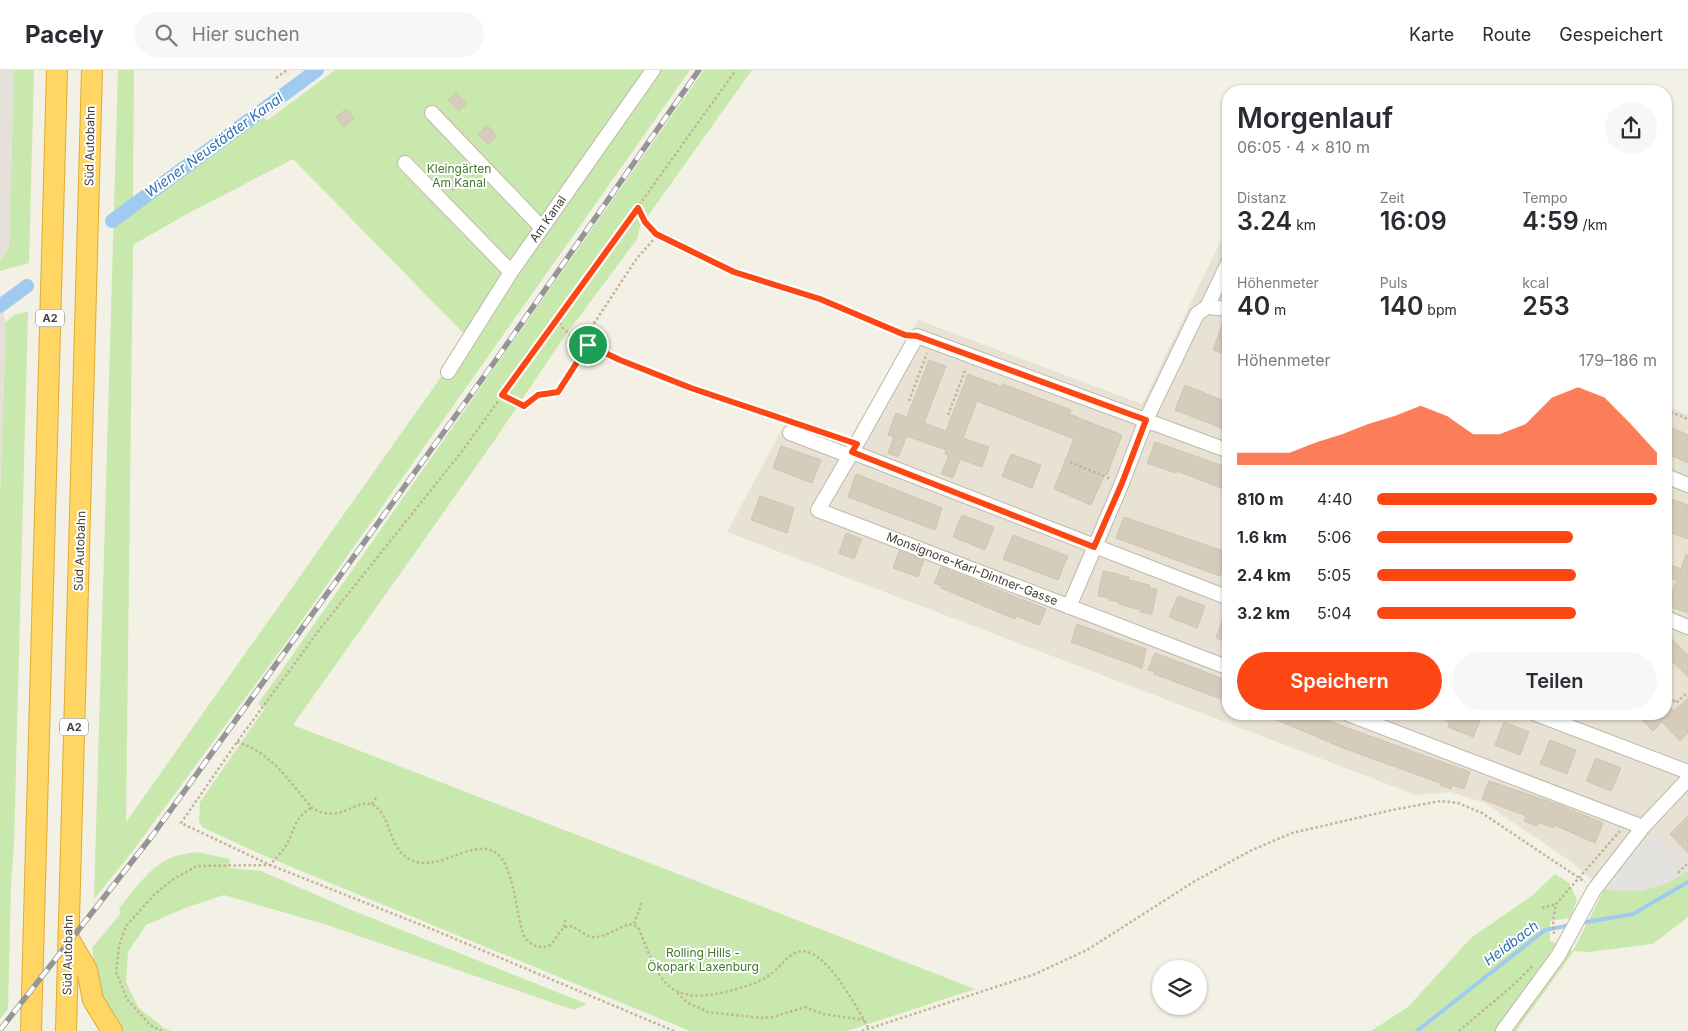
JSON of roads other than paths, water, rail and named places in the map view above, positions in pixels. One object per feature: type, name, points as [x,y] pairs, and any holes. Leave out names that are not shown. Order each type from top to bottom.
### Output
[{"type":"highway","name":"A2","points":[[31,1031],[57,70]]},
{"type":"highway","name":"Süd Autobahn","points":[[66,1031],[92,70]]},
{"type":"highway","points":[[68,938],[87,970],[93,1000],[112,1031]]},
{"type":"street","name":"Am Kanal","points":[[448,372],[511,272],[654,70]]},
{"type":"street","points":[[432,113],[542,228]]},
{"type":"street","points":[[405,163],[511,272]]},
{"type":"street","name":"Monsignore-Karl-Dintner-Gasse","points":[[851,454],[818,510],[1069,606],[1122,483],[1146,420],[1197,314],[1207,307],[1222,276]]},
{"type":"street","points":[[1207,307],[1222,308]]},
{"type":"street","points":[[851,454],[917,336],[1222,448]]},
{"type":"street","points":[[790,428],[851,454],[1222,595]]},
{"type":"street","points":[[1672,478],[1688,485]]},
{"type":"street","points":[[1069,606],[1222,665]]},
{"type":"street","points":[[1672,620],[1688,627]]},
{"type":"street","points":[[1364,720],[1643,827]]},
{"type":"street","points":[[1552,720],[1688,772]]},
{"type":"street","points":[[1503,1031],[1570,937],[1594,890],[1643,827],[1688,779]]},
{"type":"waterway","name":"Wiener Neustädter Kanal","points":[[112,221],[317,70]]},
{"type":"waterway","name":"Wiener Neustädter Kanal","points":[[0,306],[27,286]]},
{"type":"waterway","name":"Heidbach","points":[[1581,923],[1633,914],[1688,882]]},
{"type":"waterway","name":"Heidbach","points":[[1417,1031],[1545,930],[1571,925]]},
{"type":"railway","points":[[0,1030],[152,836],[493,364],[699,70]]},
{"type":"park label","name":"Kleingärten Am Kanal","points":[[459,176]]},
{"type":"park label","name":"Rolling Hills - Ökopark Laxenburg","points":[[703,960]]}]
